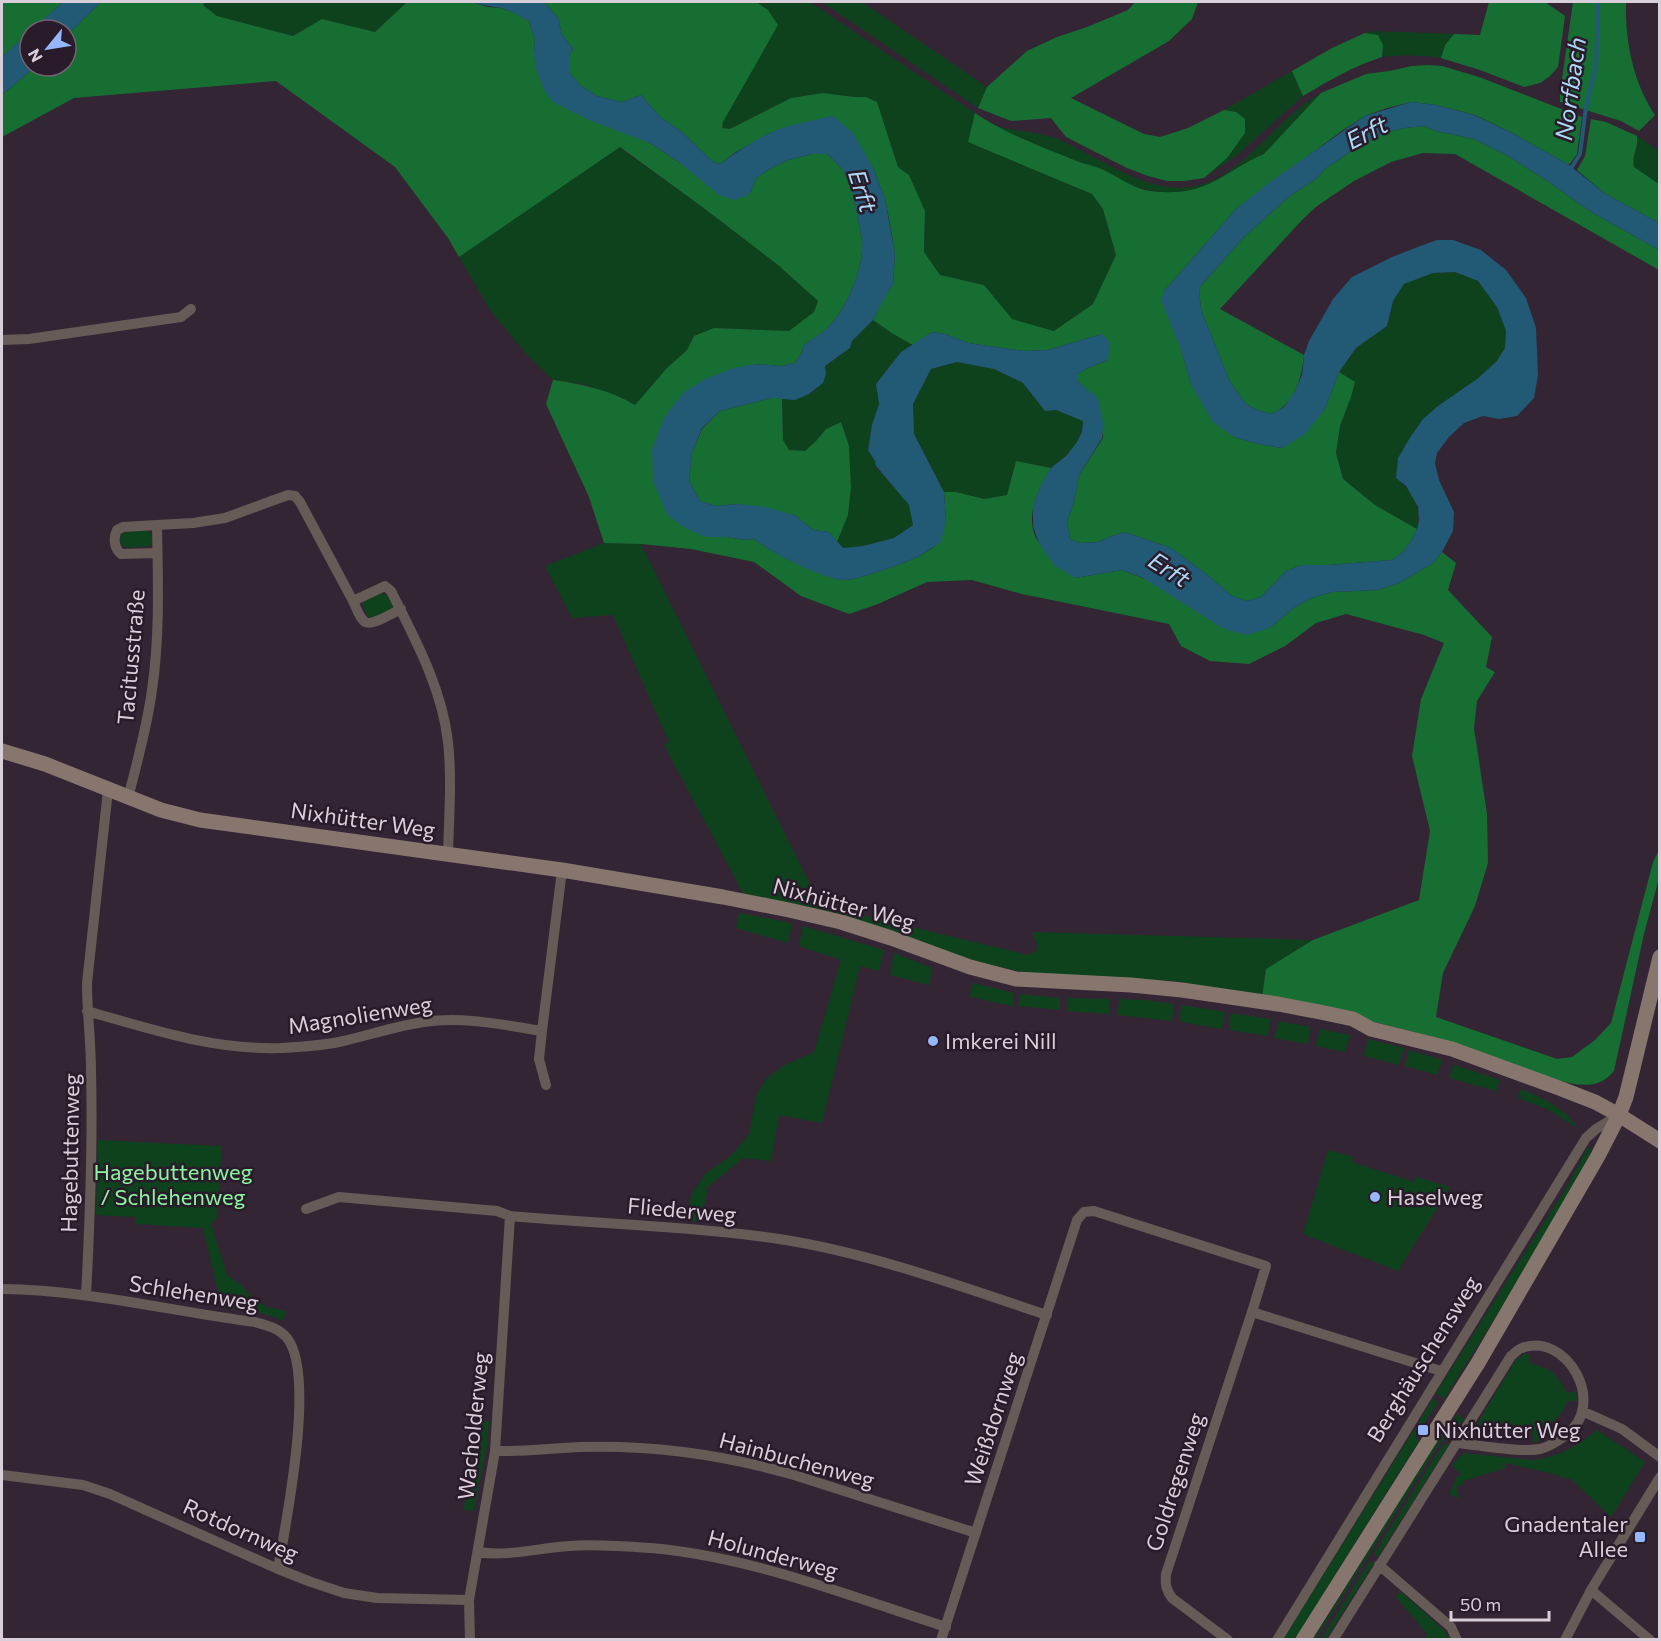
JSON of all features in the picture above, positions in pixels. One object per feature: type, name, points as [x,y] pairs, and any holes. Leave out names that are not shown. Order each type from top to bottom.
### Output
[{"type":"main road","name":"Nixhütter Weg","points":[[2,751],[45,764],[170,813],[200,820],[562,870],[723,897],[789,910],[851,926],[970,967],[1016,979],[1182,990],[1278,1004],[1353,1019],[1371,1029],[1463,1053],[1594,1102],[1659,1141]]},
{"type":"main road","name":"Berghäuschensweg","points":[[1303,1640],[1478,1363],[1577,1194],[1619,1115],[1632,1077],[1659,957]]},
{"type":"street","points":[[2,340],[28,339],[181,317],[191,309]]},
{"type":"street","points":[[158,554],[121,554],[115,546],[117,530],[123,527],[193,523],[225,518],[288,495],[295,496],[364,622],[371,623],[401,609]]},
{"type":"street","name":"Tacitusstraße","points":[[128,798],[141,748],[152,690],[157,617],[158,525]]},
{"type":"street","points":[[353,601],[385,586],[392,591],[429,668],[440,702],[448,742],[450,779],[448,854]]},
{"type":"street","points":[[87,1011],[87,984],[108,790]]},
{"type":"street","points":[[546,1085],[539,1059],[562,870]]},
{"type":"street","name":"Magnolienweg","points":[[87,1011],[176,1037],[247,1047],[277,1048],[338,1042],[426,1021],[479,1022],[542,1031]]},
{"type":"street","name":"Hagebuttenweg","points":[[86,1295],[92,1180],[91,1068],[87,1011]]},
{"type":"street","name":"Berghäuschensweg","points":[[1277,1640],[1586,1138],[1619,1115]]},
{"type":"street","name":"Fliederweg","points":[[306,1209],[339,1197],[492,1211],[510,1216],[779,1239],[896,1265],[1047,1315]]},
{"type":"street","name":"Weißdornweg","points":[[941,1640],[1077,1220],[1084,1212],[1094,1211],[1266,1266],[1252,1312]]},
{"type":"street","name":"Wacholderweg","points":[[470,1640],[469,1600],[495,1451],[510,1216]]},
{"type":"street","name":"Schlehenweg","points":[[2,1289],[30,1289],[86,1295],[255,1322],[271,1326],[287,1338],[295,1354],[299,1404],[296,1448],[278,1569]]},
{"type":"street","points":[[1252,1312],[1441,1371]]},
{"type":"street","name":"Goldregenweg","points":[[1228,1640],[1172,1598],[1165,1582],[1252,1312]]},
{"type":"street","points":[[1332,1640],[1511,1356],[1521,1348],[1542,1347],[1553,1350],[1564,1357],[1574,1369],[1581,1383],[1584,1398],[1577,1423],[1569,1433],[1543,1449],[1530,1450],[1457,1443]]},
{"type":"street","points":[[1582,1411],[1622,1429],[1659,1457]]},
{"type":"street","name":"Hainbuchenweg","points":[[495,1451],[582,1447],[630,1448],[713,1456],[794,1475],[976,1533]]},
{"type":"street","name":"Rotdornweg","points":[[2,1475],[83,1485],[110,1494],[278,1569],[344,1593],[377,1598],[469,1600]]},
{"type":"street","points":[[1565,1640],[1591,1590],[1659,1477]]},
{"type":"street","name":"Holunderweg","points":[[478,1552],[493,1554],[570,1546],[613,1545],[691,1552],[777,1572],[946,1627]]},
{"type":"street","points":[[1379,1564],[1451,1627],[1458,1640]]},
{"type":"street","points":[[1591,1590],[1650,1640]]},
{"type":"green space","points":[[2,2],[63,2],[45,18],[18,18],[18,43],[2,57]]},
{"type":"green space","points":[[101,2],[205,2],[203,5],[217,16],[293,36],[322,19],[375,32],[407,2],[471,2],[501,8],[529,21],[535,39],[534,53],[628,133],[650,143],[680,163],[751,192],[756,178],[771,168],[788,160],[812,154],[827,154],[846,174],[849,181],[862,241],[861,262],[845,305],[830,326],[804,345],[795,363],[782,366],[755,364],[652,450],[726,537],[754,539],[785,558],[837,579],[862,577],[915,558],[940,542],[946,520],[944,492],[956,492],[984,499],[1007,495],[1016,461],[1051,468],[1037,495],[1032,525],[1040,544],[1075,578],[1122,570],[1270,628],[1292,609],[1312,598],[1332,592],[1378,590],[1399,583],[1433,563],[1442,552],[1456,563],[1448,590],[1492,637],[1486,667],[1495,672],[1477,701],[1474,728],[1487,814],[1488,863],[1475,906],[1443,973],[1436,1017],[1557,1059],[1572,1057],[1595,1040],[1611,1023],[1653,862],[1659,850],[1659,878],[1644,934],[1614,1071],[1602,1081],[1590,1085],[1568,1083],[1418,1033],[1307,1005],[1262,997],[1266,969],[1313,940],[1419,900],[1430,831],[1412,756],[1421,699],[1444,643],[1424,635],[1346,614],[1316,623],[1285,646],[1249,664],[1210,661],[1181,646],[1169,624],[1022,594],[972,580],[927,582],[849,614],[801,596],[754,562],[691,549],[604,543],[589,497],[546,404],[553,380],[596,388],[635,405],[667,368],[687,350],[694,336],[714,328],[789,331],[814,312],[818,301],[778,265],[620,147],[459,257],[448,238],[395,167],[276,81],[74,98],[2,137],[2,95],[22,78],[78,78],[78,24]]},
{"type":"green space","points":[[205,2],[407,2],[375,32],[322,19],[293,36],[217,16],[203,5]]},
{"type":"green space","points":[[544,2],[756,2],[768,10],[778,25],[723,122],[722,128],[730,129],[791,98],[823,93],[866,97],[877,102],[898,167],[909,175],[925,211],[924,252],[940,275],[984,285],[1012,319],[1054,331],[1093,304],[1116,255],[1103,209],[1092,194],[968,142],[975,113],[1023,139],[1104,170],[1134,186],[1156,192],[1185,191],[1201,187],[1264,154],[1321,93],[1366,74],[1412,66],[1442,66],[1479,77],[1582,117],[1577,154],[1569,165],[1475,115],[1436,105],[1411,102],[1365,116],[1236,209],[1164,291],[1191,384],[1234,437],[1282,448],[1325,409],[1339,372],[1355,382],[1340,426],[1336,453],[1343,479],[1375,505],[1417,529],[1403,552],[1392,560],[1302,565],[1286,571],[1261,597],[1247,601],[1232,596],[1171,548],[1125,532],[1098,542],[1080,543],[1070,539],[1067,521],[1074,502],[1079,475],[1103,438],[1098,399],[1077,381],[1077,374],[1108,360],[1102,334],[1048,350],[1024,351],[968,343],[945,334],[932,332],[913,345],[893,334],[873,320],[893,284],[895,254],[885,199],[873,168],[833,116],[770,133],[720,164],[712,161],[683,133],[660,117],[641,95],[622,102],[597,96],[580,85],[569,72],[569,55],[573,49],[562,35],[558,18]]},
{"type":"green space","points":[[756,2],[810,2],[975,113],[969,142],[1092,194],[1103,209],[1116,255],[1093,304],[1054,331],[1012,320],[984,285],[940,275],[924,252],[925,211],[909,175],[898,167],[877,102],[866,97],[823,93],[791,98],[730,129],[722,128],[768,10]]},
{"type":"green space","points":[[822,2],[862,2],[987,87],[978,108]]},
{"type":"green space","points":[[1135,2],[1198,2],[1192,19],[1169,41],[1071,98],[1144,134],[1160,137],[1188,128],[1224,110],[1236,112],[1245,119],[1245,133],[1227,158],[1204,178],[1167,181],[1148,176],[1066,137],[1051,118],[1011,121],[978,108],[987,87],[1027,51],[1128,10]]},
{"type":"green space","points":[[1489,2],[1545,2],[1565,16],[1558,67],[1550,76],[1540,83],[1524,87],[1441,58],[1445,45],[1454,34],[1480,35]]},
{"type":"green space","points":[[1573,2],[1626,2],[1627,31],[1632,61],[1641,89],[1655,115],[1639,131],[1621,121],[1560,102]]},
{"type":"green space","points":[[1375,31],[1454,34],[1445,45],[1441,58],[1382,57],[1383,45],[1378,36],[1365,33]]},
{"type":"green space","points":[[1365,33],[1378,35],[1383,45],[1382,57],[1351,69],[1303,96],[1292,71],[1332,48]]},
{"type":"green space","points":[[1292,71],[1303,96],[1236,156],[1204,178],[1227,158],[1236,112],[1224,110]]},
{"type":"green space","points":[[1321,93],[1264,154],[1210,184],[1181,191],[1162,192],[1135,186],[1103,170],[1055,153],[992,125],[1054,138],[1140,180],[1160,186],[1181,188],[1202,185],[1223,175],[1236,166],[1295,111]]},
{"type":"green space","points":[[1591,119],[1606,122],[1637,136],[1634,167],[1659,184],[1659,223],[1604,193],[1577,170],[1585,156]]},
{"type":"green space","points":[[1424,126],[1436,131],[1474,139],[1508,156],[1588,210],[1659,250],[1659,270],[1455,154],[1423,153],[1391,162],[1354,181],[1317,206],[1220,309],[1304,355],[1296,389],[1283,407],[1271,414],[1246,404],[1230,382],[1201,310],[1199,288],[1244,237],[1290,196],[1317,178],[1325,169],[1360,145],[1386,132]]},
{"type":"green space","points":[[1637,136],[1659,151],[1659,184],[1634,167]]},
{"type":"green space","points":[[619,147],[778,265],[818,301],[814,312],[789,331],[715,328],[694,336],[687,350],[667,368],[635,405],[621,397],[583,384],[553,380],[528,356],[490,310],[459,257]]},
{"type":"green space","points":[[1455,272],[1478,281],[1497,307],[1506,331],[1505,348],[1496,362],[1477,379],[1423,419],[1398,458],[1396,478],[1406,488],[1417,507],[1417,529],[1375,505],[1343,479],[1336,453],[1340,426],[1355,383],[1339,372],[1356,348],[1387,326],[1393,301],[1404,283],[1433,273]]},
{"type":"green space","points":[[873,320],[913,345],[901,352],[876,384],[879,404],[872,425],[868,450],[876,467],[910,505],[913,525],[894,538],[863,546],[842,548],[837,542],[848,515],[851,488],[849,446],[841,422],[826,429],[805,451],[789,450],[783,440],[782,398],[805,395],[818,387],[825,374],[825,366],[850,348],[852,341]]},
{"type":"green space","points":[[957,362],[994,369],[1023,383],[1045,411],[1056,410],[1083,421],[1080,436],[1073,448],[1051,468],[1016,461],[1007,495],[984,499],[956,492],[944,492],[914,434],[913,404],[931,369]]},
{"type":"green space","points":[[771,398],[782,398],[783,440],[789,450],[805,451],[826,429],[841,422],[849,446],[851,488],[848,515],[837,542],[829,532],[813,530],[796,516],[737,504],[716,506],[700,501],[689,481],[692,453],[702,429],[720,411]]},
{"type":"green space","points":[[146,529],[152,537],[150,546],[125,548],[120,542],[121,533]]},
{"type":"green space","points":[[604,543],[641,544],[820,905],[1028,955],[1036,951],[1037,945],[1032,932],[1313,940],[1266,969],[1262,997],[1181,982],[1055,976],[1018,971],[973,961],[824,912],[743,893],[664,745],[669,742],[613,615],[572,618],[545,566]]},
{"type":"green space","points":[[380,593],[387,595],[393,608],[369,618],[363,602]]},
{"type":"green space","points":[[739,913],[792,923],[788,943],[736,928]]},
{"type":"green space","points":[[803,926],[884,950],[879,971],[860,966],[822,1123],[779,1115],[771,1161],[743,1158],[708,1187],[701,1222],[688,1221],[691,1195],[705,1174],[732,1155],[749,1134],[756,1096],[767,1078],[783,1066],[814,1052],[841,960],[799,946]]},
{"type":"green space","points":[[894,953],[932,968],[929,985],[890,975]]},
{"type":"green space","points":[[973,983],[1014,993],[1013,1006],[969,996]]},
{"type":"green space","points":[[1020,994],[1060,998],[1060,1010],[1018,1006]]},
{"type":"green space","points":[[1068,998],[1110,999],[1109,1014],[1067,1011]]},
{"type":"green space","points":[[1120,999],[1174,1004],[1172,1021],[1117,1015]]},
{"type":"green space","points":[[1182,1005],[1225,1012],[1222,1029],[1181,1022],[1179,1015]]},
{"type":"green space","points":[[1231,1013],[1271,1019],[1267,1036],[1230,1030]]},
{"type":"green space","points":[[1279,1021],[1310,1027],[1308,1044],[1274,1038]]},
{"type":"green space","points":[[1320,1029],[1350,1035],[1345,1052],[1316,1046]]},
{"type":"green space","points":[[1368,1039],[1404,1048],[1399,1065],[1364,1056]]},
{"type":"green space","points":[[1409,1050],[1442,1060],[1437,1075],[1405,1066]]},
{"type":"green space","points":[[1454,1065],[1500,1080],[1496,1091],[1449,1078]]},
{"type":"green space","points":[[1521,1089],[1560,1110],[1579,1129],[1547,1109],[1517,1098],[1522,1098],[1518,1095]]},
{"type":"green space","name":"Hagebuttenweg / Schlehenweg","points":[[98,1140],[222,1146],[217,1217],[211,1224],[227,1275],[266,1307],[286,1311],[283,1321],[262,1313],[222,1308],[203,1228],[135,1224],[135,1217],[96,1215]]},
{"type":"green space","points":[[1588,1147],[1592,1149],[1587,1161],[1517,1283],[1444,1399],[1436,1393],[1566,1188]]},
{"type":"green space","name":"Haselweg","points":[[1328,1150],[1353,1157],[1352,1162],[1414,1182],[1416,1177],[1450,1187],[1398,1271],[1303,1234]]},
{"type":"green space","points":[[1524,1354],[1530,1354],[1529,1363],[1543,1367],[1552,1373],[1567,1393],[1576,1391],[1577,1401],[1567,1401],[1557,1418],[1541,1429],[1542,1440],[1534,1442],[1531,1431],[1517,1433],[1485,1427],[1479,1435],[1474,1434],[1476,1426],[1515,1361]]},
{"type":"green space","points":[[1433,1399],[1438,1402],[1415,1438],[1419,1441],[1295,1639],[1283,1640]]},
{"type":"green space","points":[[1457,1414],[1464,1419],[1454,1432],[1439,1444],[1316,1639],[1313,1640],[1432,1449]]},
{"type":"green space","points":[[482,1421],[489,1421],[487,1446],[474,1511],[464,1510],[472,1478]]},
{"type":"green space","points":[[1597,1430],[1645,1462],[1611,1517],[1571,1479],[1506,1463],[1505,1468],[1463,1481],[1463,1484],[1456,1487],[1459,1499],[1449,1494],[1457,1477],[1461,1474],[1452,1466],[1465,1453],[1542,1459],[1567,1450]]},
{"type":"green space","points":[[1450,1443],[1378,1557],[1374,1554],[1437,1454],[1443,1445]]},
{"type":"green space","points":[[1370,1561],[1374,1563],[1326,1639],[1321,1639]]},
{"type":"green space","points":[[1401,1592],[1445,1631],[1450,1639],[1423,1639],[1428,1635],[1396,1597]]},
{"type":"water","points":[[63,2],[101,2],[78,24],[78,18],[45,18]]},
{"type":"water","name":"Erft","points":[[471,2],[544,2],[558,18],[562,35],[573,49],[569,55],[569,72],[580,85],[597,96],[622,102],[641,95],[660,117],[683,133],[712,161],[720,164],[762,137],[800,123],[833,116],[853,133],[873,168],[885,199],[895,254],[893,284],[873,320],[852,341],[850,348],[825,366],[826,374],[823,383],[809,394],[795,400],[771,398],[720,411],[702,428],[692,453],[689,481],[700,501],[716,506],[737,504],[766,507],[796,516],[813,530],[829,532],[843,548],[863,546],[894,538],[913,525],[909,505],[876,466],[868,450],[872,425],[879,404],[876,384],[901,352],[932,332],[945,334],[968,343],[1024,351],[1048,350],[1102,334],[1110,343],[1108,360],[1077,374],[1077,381],[1098,398],[1103,423],[1102,438],[1079,475],[1074,502],[1067,521],[1070,539],[1080,543],[1098,542],[1125,532],[1171,548],[1232,596],[1247,601],[1261,597],[1286,571],[1302,565],[1392,560],[1403,552],[1412,539],[1419,521],[1418,507],[1406,486],[1396,478],[1398,458],[1423,419],[1477,379],[1496,362],[1505,348],[1506,331],[1497,307],[1478,281],[1455,272],[1433,273],[1404,284],[1393,301],[1387,326],[1356,348],[1339,372],[1325,409],[1304,435],[1282,448],[1234,437],[1212,421],[1191,384],[1181,350],[1161,300],[1164,291],[1236,209],[1270,182],[1365,116],[1411,102],[1436,105],[1474,115],[1569,165],[1604,193],[1659,223],[1659,250],[1588,210],[1508,156],[1474,139],[1436,131],[1424,126],[1386,132],[1360,145],[1325,169],[1317,178],[1290,196],[1244,237],[1199,288],[1201,310],[1230,382],[1246,404],[1271,414],[1284,407],[1295,391],[1302,375],[1304,355],[1309,341],[1333,299],[1352,277],[1392,257],[1437,240],[1453,240],[1481,250],[1506,270],[1526,298],[1536,328],[1538,375],[1534,398],[1517,416],[1499,419],[1483,416],[1464,423],[1437,453],[1435,463],[1439,480],[1454,512],[1453,531],[1442,552],[1433,563],[1399,583],[1378,590],[1332,592],[1312,598],[1292,609],[1270,628],[1247,635],[1224,629],[1143,578],[1122,570],[1075,578],[1054,565],[1039,543],[1033,526],[1033,506],[1051,468],[1067,455],[1077,442],[1082,432],[1083,421],[1056,410],[1045,411],[1023,383],[994,369],[957,362],[931,369],[913,404],[914,434],[944,492],[946,520],[941,542],[921,555],[896,566],[853,579],[837,579],[798,565],[754,539],[706,537],[683,527],[667,514],[653,481],[652,450],[664,418],[683,393],[705,379],[734,368],[755,364],[782,366],[795,363],[804,345],[826,329],[839,314],[854,284],[862,251],[862,238],[846,174],[827,154],[812,154],[788,160],[771,168],[756,178],[751,192],[746,196],[734,200],[719,195],[680,163],[650,143],[589,120],[553,102],[544,90],[536,69],[535,39],[529,21],[501,8]]},
{"type":"water","points":[[18,42],[18,78],[22,78],[2,95],[2,57]]},
{"type":"waterway","name":"Norfbach","points":[[1570,170],[1580,154],[1586,107],[1596,65],[1598,2]]},
{"type":"place","name":"Imkerei Nill","points":[[933,1041]]},
{"type":"place","name":"Haselweg","points":[[1375,1197]]},
{"type":"place","name":"Nixhütter Weg","points":[[1423,1430]]},
{"type":"place","name":"Gnadentaler Allee","points":[[1640,1537]]}]
